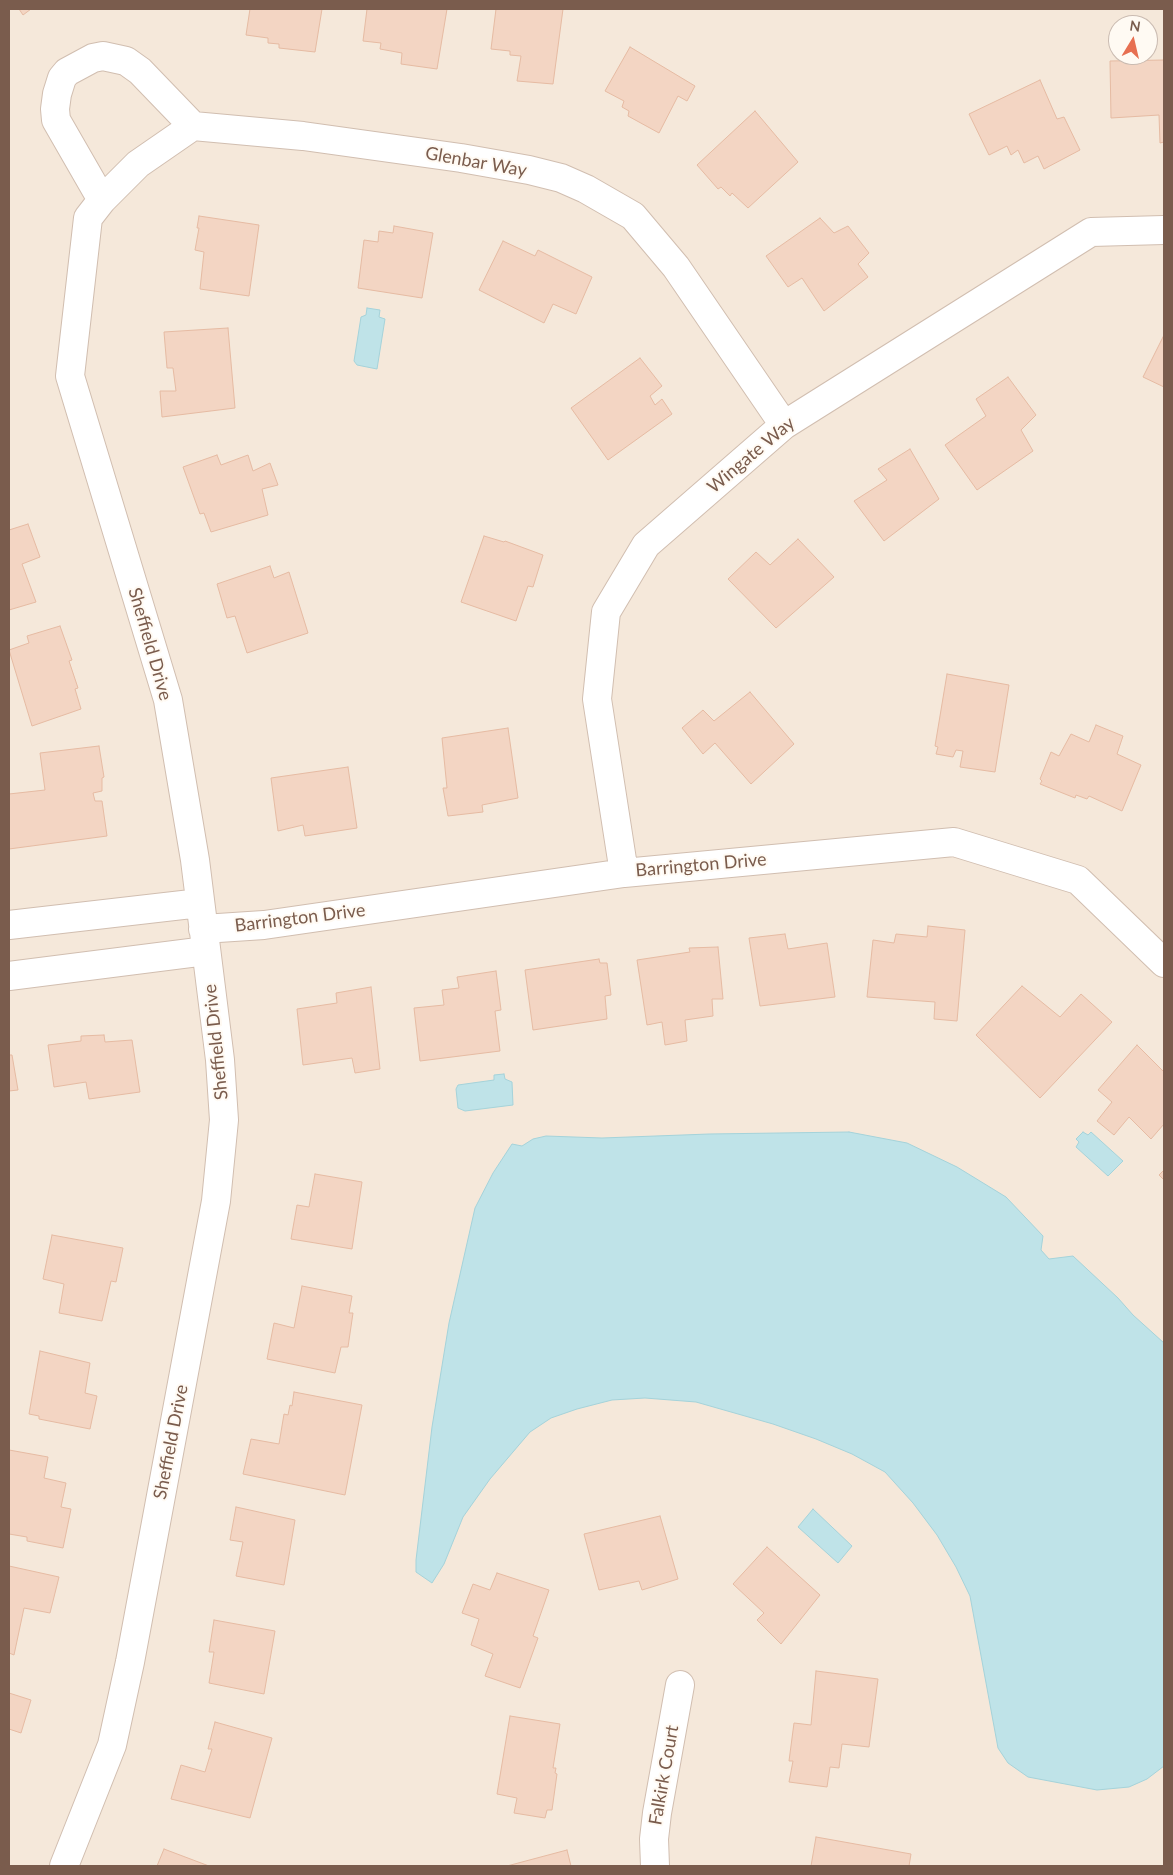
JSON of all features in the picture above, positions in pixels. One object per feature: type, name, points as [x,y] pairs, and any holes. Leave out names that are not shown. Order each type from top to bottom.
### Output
[{"type":"street","points":[[103,56],[126,61],[140,71],[192,126],[138,164],[95,209],[56,120],[55,109],[62,78],[67,72],[93,58],[103,56]]},
{"type":"street","name":"Glenbar Way","points":[[192,126],[303,136],[460,158],[529,170],[562,178],[586,189],[633,216],[656,242],[676,267],[784,425]]},
{"type":"street","name":"Sheffield Drive","points":[[64,1866],[112,1745],[130,1662],[216,1201],[224,1120],[223,1092],[195,860],[168,700],[70,376],[95,209]]},
{"type":"street","name":"Wingate Way","points":[[624,873],[597,699],[606,612],[646,545],[784,425],[1091,232],[1164,230]]},
{"type":"street","name":"Barrington Drive","points":[[203,928],[264,925],[624,873],[954,842],[1078,880],[1164,963]]},
{"type":"street","points":[[9,925],[203,928]]},
{"type":"street","points":[[9,976],[203,928]]},
{"type":"street","name":"Falkirk Court","points":[[655,1866],[654,1840],[657,1813],[680,1685]]},
{"type":"shaded area","points":[[9,9],[1164,9],[1164,1866],[9,1866]]},
{"type":"water","points":[[367,308],[380,310],[379,317],[385,319],[377,369],[357,365],[354,361],[361,317],[366,315]]},
{"type":"water","points":[[504,1074],[505,1079],[512,1082],[513,1105],[465,1111],[458,1108],[456,1089],[458,1085],[494,1080],[494,1075]]},
{"type":"water","points":[[849,1132],[907,1143],[957,1167],[1006,1197],[1043,1236],[1041,1250],[1049,1259],[1073,1256],[1164,1343],[1164,1766],[1147,1779],[1129,1787],[1097,1790],[1028,1777],[1008,1763],[998,1748],[970,1596],[937,1535],[913,1503],[885,1472],[852,1454],[773,1424],[696,1402],[645,1398],[612,1400],[551,1418],[530,1432],[490,1479],[463,1517],[444,1564],[432,1583],[416,1572],[432,1427],[449,1323],[475,1208],[493,1173],[512,1144],[522,1146],[533,1139],[546,1136],[602,1138]]},
{"type":"water","points":[[1083,1132],[1088,1135],[1091,1132],[1123,1161],[1108,1176],[1076,1147],[1079,1142],[1076,1139]]},
{"type":"water","points":[[813,1509],[852,1546],[838,1563],[798,1527]]},
{"type":"building","points":[[19,9],[31,9],[23,15]]},
{"type":"building","points":[[250,9],[322,9],[315,52],[279,48],[279,44],[268,43],[268,38],[246,35]]},
{"type":"building","points":[[367,9],[447,9],[437,69],[401,64],[402,53],[380,49],[381,43],[363,41]]},
{"type":"building","points":[[496,9],[563,9],[553,84],[517,81],[521,56],[510,55],[510,51],[491,49]]},
{"type":"building","points":[[630,47],[695,86],[687,101],[678,96],[659,133],[628,116],[629,111],[622,107],[624,101],[605,91]]},
{"type":"building","points":[[1158,60],[1164,60],[1164,142],[1160,143],[1159,115],[1111,118],[1110,65],[1158,65]]},
{"type":"building","points":[[1040,80],[1057,119],[1064,117],[1080,150],[1044,169],[1038,156],[1024,163],[1018,150],[1011,155],[1007,146],[989,155],[969,114]]},
{"type":"building","points":[[755,111],[798,162],[748,208],[732,193],[730,196],[721,187],[718,189],[697,165]]},
{"type":"building","points":[[199,216],[259,225],[249,296],[200,289],[204,252],[195,250]]},
{"type":"building","points":[[820,218],[834,233],[848,226],[869,253],[858,264],[868,277],[824,311],[802,278],[788,287],[766,256]]},
{"type":"building","points":[[394,226],[433,233],[422,298],[358,288],[364,240],[378,242],[379,231],[393,233]]},
{"type":"building","points":[[503,241],[535,256],[538,250],[592,277],[576,314],[553,304],[544,323],[479,290]]},
{"type":"building","points":[[228,328],[235,408],[162,417],[160,391],[176,391],[173,368],[167,368],[164,332]]},
{"type":"building","points":[[1164,335],[1164,387],[1143,377]]},
{"type":"building","points":[[640,358],[662,386],[650,396],[655,405],[662,399],[672,414],[608,460],[571,408]]},
{"type":"building","points":[[1008,377],[1036,415],[1021,430],[1033,451],[977,490],[945,445],[986,416],[976,399]]},
{"type":"building","points":[[910,449],[939,499],[884,541],[854,501],[887,480],[878,469]]},
{"type":"building","points":[[217,455],[221,465],[248,455],[253,471],[270,463],[278,485],[262,489],[268,515],[211,532],[204,513],[200,514],[183,467]]},
{"type":"building","points":[[28,524],[40,557],[22,564],[36,602],[9,610],[9,530]]},
{"type":"building","points":[[484,536],[505,541],[543,555],[533,587],[528,586],[516,621],[461,602]]},
{"type":"building","points":[[798,539],[834,577],[776,628],[728,579],[756,552],[770,565]]},
{"type":"building","points":[[270,566],[274,578],[289,572],[308,633],[247,653],[235,616],[227,618],[217,584]]},
{"type":"building","points":[[60,626],[72,660],[69,661],[78,688],[75,689],[81,709],[32,726],[9,650],[29,643],[27,636]]},
{"type":"building","points":[[947,674],[1009,685],[995,772],[960,767],[963,751],[956,750],[953,757],[936,754],[938,747],[935,746]]},
{"type":"building","points":[[750,692],[794,744],[751,784],[715,743],[703,754],[682,728],[703,710],[714,721]]},
{"type":"building","points":[[1096,725],[1123,736],[1117,754],[1141,765],[1122,811],[1089,796],[1087,799],[1076,795],[1075,798],[1040,784],[1042,781],[1040,779],[1051,752],[1059,756],[1071,734],[1089,742]]},
{"type":"building","points":[[508,728],[518,798],[482,805],[483,812],[448,816],[443,788],[447,788],[442,738]]},
{"type":"building","points":[[99,746],[104,777],[102,778],[102,791],[93,793],[95,801],[102,801],[107,836],[9,849],[9,794],[45,790],[40,753]]},
{"type":"building","points":[[348,767],[357,828],[305,836],[303,825],[278,831],[271,778]]},
{"type":"building","points":[[928,926],[965,930],[957,1021],[934,1019],[935,1002],[867,997],[873,940],[894,943],[896,934],[927,937]]},
{"type":"building","points":[[785,934],[788,949],[827,943],[835,997],[760,1006],[749,938]]},
{"type":"building","points":[[718,947],[723,999],[712,999],[713,1016],[685,1020],[687,1041],[665,1045],[662,1022],[647,1025],[637,960],[690,952],[689,948]]},
{"type":"building","points":[[599,959],[600,963],[607,963],[611,995],[605,996],[607,1019],[533,1030],[525,970]]},
{"type":"building","points":[[496,971],[501,1010],[495,1011],[500,1051],[420,1061],[414,1008],[444,1005],[442,990],[459,988],[457,977]]},
{"type":"building","points":[[1022,986],[1060,1017],[1081,994],[1112,1022],[1040,1098],[976,1035]]},
{"type":"building","points":[[371,987],[380,1069],[355,1073],[352,1058],[303,1065],[297,1009],[337,1003],[336,993]]},
{"type":"building","points":[[104,1035],[105,1042],[132,1040],[140,1092],[89,1099],[86,1082],[54,1087],[48,1045],[81,1041],[81,1036]]},
{"type":"building","points":[[1137,1045],[1164,1072],[1164,1124],[1151,1139],[1129,1117],[1114,1135],[1097,1121],[1112,1102],[1098,1090]]},
{"type":"building","points":[[9,1055],[12,1055],[18,1090],[9,1091]]},
{"type":"building","points":[[1164,1170],[1164,1180],[1159,1175]]},
{"type":"building","points":[[315,1174],[362,1182],[352,1249],[291,1239],[297,1205],[309,1207]]},
{"type":"building","points":[[52,1235],[123,1248],[116,1282],[111,1281],[102,1321],[59,1313],[64,1284],[43,1279]]},
{"type":"building","points":[[302,1286],[352,1296],[349,1313],[353,1313],[348,1347],[341,1347],[335,1373],[267,1359],[274,1323],[294,1328]]},
{"type":"building","points":[[40,1351],[90,1363],[85,1393],[97,1396],[90,1429],[39,1419],[39,1416],[29,1414]]},
{"type":"building","points":[[294,1392],[362,1405],[345,1495],[243,1474],[251,1439],[279,1444],[284,1414],[288,1415],[290,1405],[292,1406]]},
{"type":"building","points":[[9,1450],[48,1457],[44,1478],[66,1483],[61,1507],[71,1509],[63,1548],[27,1541],[27,1537],[9,1534]]},
{"type":"building","points":[[236,1507],[295,1520],[284,1585],[236,1576],[243,1542],[230,1540]]},
{"type":"building","points":[[660,1516],[678,1579],[642,1590],[639,1581],[599,1590],[584,1534]]},
{"type":"building","points":[[767,1547],[820,1595],[781,1644],[757,1620],[764,1613],[733,1584]]},
{"type":"building","points":[[9,1566],[59,1577],[50,1613],[24,1608],[14,1655],[9,1653]]},
{"type":"building","points":[[497,1573],[549,1590],[533,1636],[538,1638],[520,1688],[485,1676],[493,1654],[471,1645],[479,1619],[462,1613],[473,1584],[490,1590]]},
{"type":"building","points":[[214,1620],[275,1631],[264,1694],[209,1683],[214,1652],[209,1652]]},
{"type":"building","points":[[816,1671],[878,1679],[869,1747],[842,1744],[839,1768],[830,1767],[827,1787],[789,1782],[793,1761],[789,1761],[794,1723],[811,1725]]},
{"type":"building","points":[[9,1693],[31,1700],[21,1733],[9,1729]]},
{"type":"building","points":[[510,1716],[560,1724],[553,1768],[556,1768],[555,1773],[557,1774],[552,1810],[547,1810],[545,1818],[514,1813],[517,1798],[497,1794]]},
{"type":"building","points":[[215,1722],[272,1738],[250,1818],[171,1799],[181,1765],[205,1772],[212,1749],[208,1749]]},
{"type":"building","points":[[816,1837],[911,1854],[909,1866],[811,1866]]},
{"type":"building","points":[[164,1849],[209,1866],[157,1866]]},
{"type":"building","points":[[567,1850],[571,1866],[507,1866]]}]
